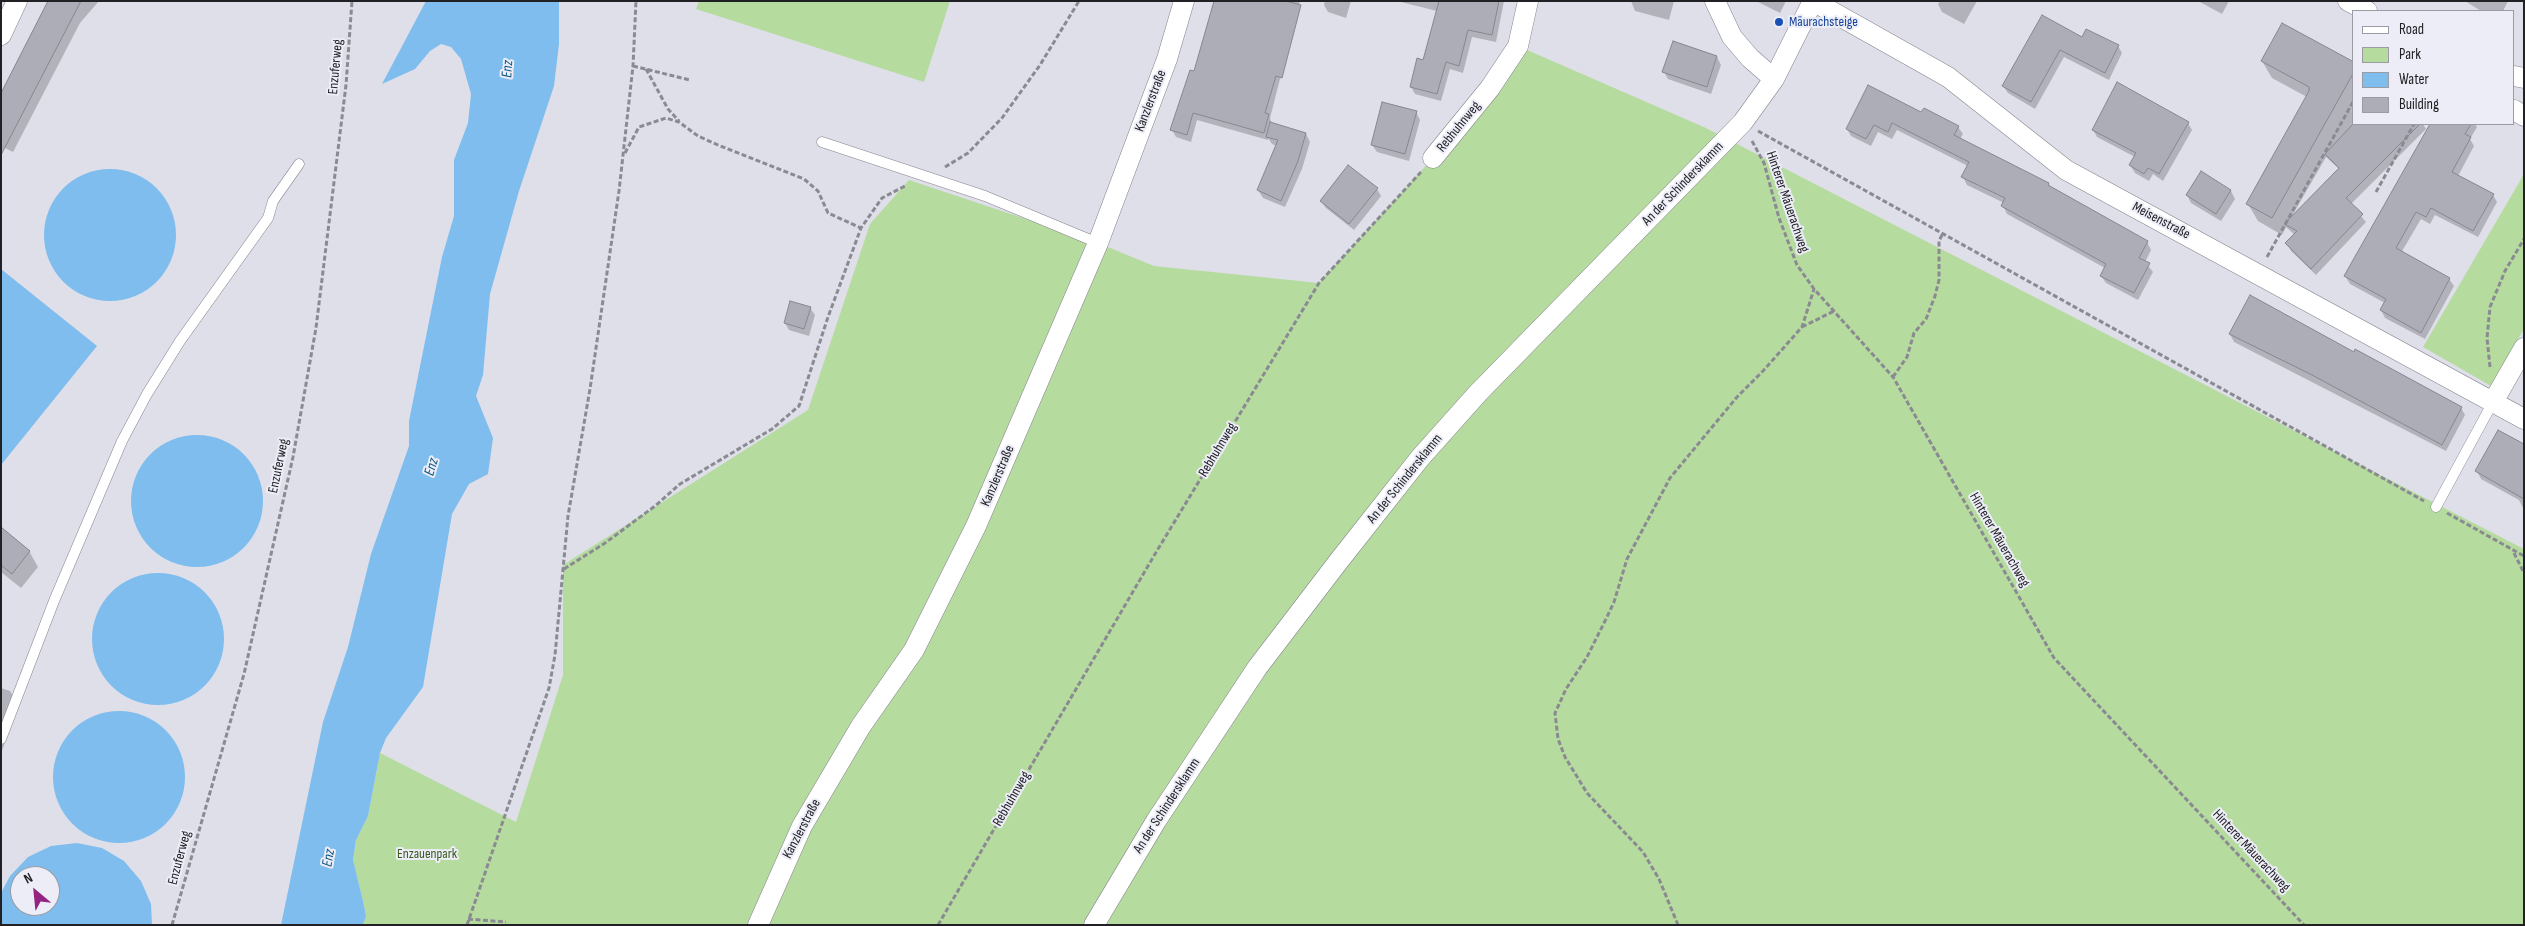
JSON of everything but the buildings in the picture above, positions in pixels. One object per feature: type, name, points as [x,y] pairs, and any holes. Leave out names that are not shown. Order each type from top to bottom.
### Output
[{"type":"street","points":[[1,35],[17,1]]},
{"type":"street","name":"Kanzlerstraße","points":[[758,925],[802,826],[861,726],[914,650],[976,526],[1098,243],[1167,59],[1184,1]]},
{"type":"street","name":"Rebhuhnweg","points":[[1433,158],[1490,88],[1518,46],[1528,1]]},
{"type":"street","points":[[1715,1],[1732,36],[1750,58],[1774,79]]},
{"type":"street","name":"An der Schindersklamm","points":[[1094,925],[1156,821],[1257,668],[1420,458],[1499,371],[1742,122],[1774,79],[1813,1]]},
{"type":"street","name":"Meisenstraße","points":[[1813,1],[1948,77],[2066,170],[2259,273],[2498,393],[2524,419]]},
{"type":"street","points":[[2348,1],[2364,10]]},
{"type":"street","points":[[2498,393],[2524,348]]},
{"type":"lane","points":[[822,142],[984,196],[1098,243]]},
{"type":"lane","points":[[1,739],[57,592],[122,441],[147,394],[180,341],[268,218],[273,201],[299,164]]},
{"type":"lane","points":[[2436,508],[2498,393]]},
{"type":"path","name":"Enzuferweg","points":[[172,925],[244,674],[293,457],[316,328],[346,86],[352,1]]},
{"type":"path","points":[[467,925],[549,688],[555,655],[568,516],[590,389],[623,156],[633,66],[636,1]]},
{"type":"path","points":[[563,570],[605,543],[655,506],[680,484],[772,429],[799,406],[828,317],[861,228],[882,198],[968,153],[984,139],[1030,80],[1079,1]]},
{"type":"path","points":[[633,66],[690,80]]},
{"type":"path","points":[[646,69],[668,109],[679,122],[698,136],[804,179],[818,191],[828,213],[861,228]]},
{"type":"path","points":[[2259,273],[2352,104]]},
{"type":"path","points":[[623,156],[639,127],[666,118],[679,122]]},
{"type":"path","points":[[1742,122],[1942,235],[2524,556]]},
{"type":"path","name":"Hinterer Mäuerachweg","points":[[1742,122],[1764,163],[1780,218],[1797,265],[1814,289],[1893,377],[2054,658],[2304,925]]},
{"type":"path","points":[[2376,192],[2413,125]]},
{"type":"path","name":"Rebhuhnweg","points":[[938,925],[1150,563],[1319,283],[1433,158]]},
{"type":"path","points":[[1893,377],[1907,357],[1914,333],[1926,319],[1935,296],[1939,280],[1939,241],[1942,235]]},
{"type":"path","points":[[2498,393],[2490,370],[2487,338],[2490,307],[2505,271],[2524,239]]},
{"type":"path","points":[[1802,327],[1814,289]]},
{"type":"path","points":[[1678,925],[1659,879],[1643,852],[1587,794],[1578,779],[1558,739],[1555,713],[1566,689],[1587,657],[1605,621],[1614,602],[1627,559],[1670,478],[1736,397],[1763,371],[1802,327],[1834,311]]},
{"type":"path","points":[[2512,550],[2524,573]]},
{"type":"path","points":[[468,919],[506,922]]},
{"type":"green space","points":[[699,1],[950,1],[924,82],[696,9]]},
{"type":"green space","name":"Enzauenpark","points":[[1518,46],[1706,128],[2524,549],[2524,925],[363,925],[366,916],[353,860],[356,840],[368,816],[380,753],[516,822],[563,675],[563,565],[808,410],[870,224],[909,180],[1098,243],[1154,266],[1319,283],[1433,158]]},
{"type":"green space","points":[[2524,174],[2524,329],[2491,386],[2423,347]]},
{"type":"water","name":"Enz","points":[[426,1],[559,1],[559,44],[554,86],[519,191],[490,294],[483,375],[476,396],[493,438],[488,474],[469,484],[452,514],[423,687],[386,738],[380,753],[368,816],[356,840],[353,860],[366,916],[363,925],[281,925],[323,722],[348,647],[371,554],[409,446],[409,421],[442,257],[454,216],[454,160],[468,123],[471,94],[461,59],[451,47],[441,44],[430,51],[415,69],[382,84]]},
{"type":"water","points":[[110,169],[123,170],[135,174],[157,188],[171,210],[175,222],[175,248],[171,260],[157,282],[135,296],[123,300],[110,301],[97,300],[85,296],[63,282],[49,260],[45,248],[44,235],[45,222],[49,210],[63,188],[85,174],[97,170]]},
{"type":"water","points":[[1,269],[97,346],[1,465]]},
{"type":"water","points":[[197,435],[210,436],[222,440],[244,454],[258,476],[262,488],[262,514],[258,526],[244,548],[222,562],[210,566],[197,567],[184,566],[172,562],[150,548],[136,526],[132,514],[131,501],[132,488],[136,476],[150,454],[172,440],[184,436]]},
{"type":"water","points":[[158,573],[171,574],[183,578],[205,592],[219,614],[223,626],[223,652],[219,664],[205,686],[183,700],[171,704],[158,705],[145,704],[133,700],[111,686],[97,664],[93,652],[92,639],[93,626],[97,614],[111,592],[133,578],[145,574]]},
{"type":"water","points":[[119,711],[132,712],[144,716],[166,730],[180,752],[184,764],[184,790],[180,802],[166,824],[144,838],[132,842],[119,843],[106,842],[94,838],[72,824],[58,802],[54,790],[53,777],[54,764],[58,752],[72,730],[94,716],[106,712]]},
{"type":"water","points":[[77,843],[102,848],[124,861],[141,881],[151,904],[152,925],[1,925],[1,893],[10,876],[10,916],[60,916],[60,866],[19,866],[28,857],[51,846]]},
{"type":"place","name":"Mäurachsteige","points":[[1779,22]]}]
